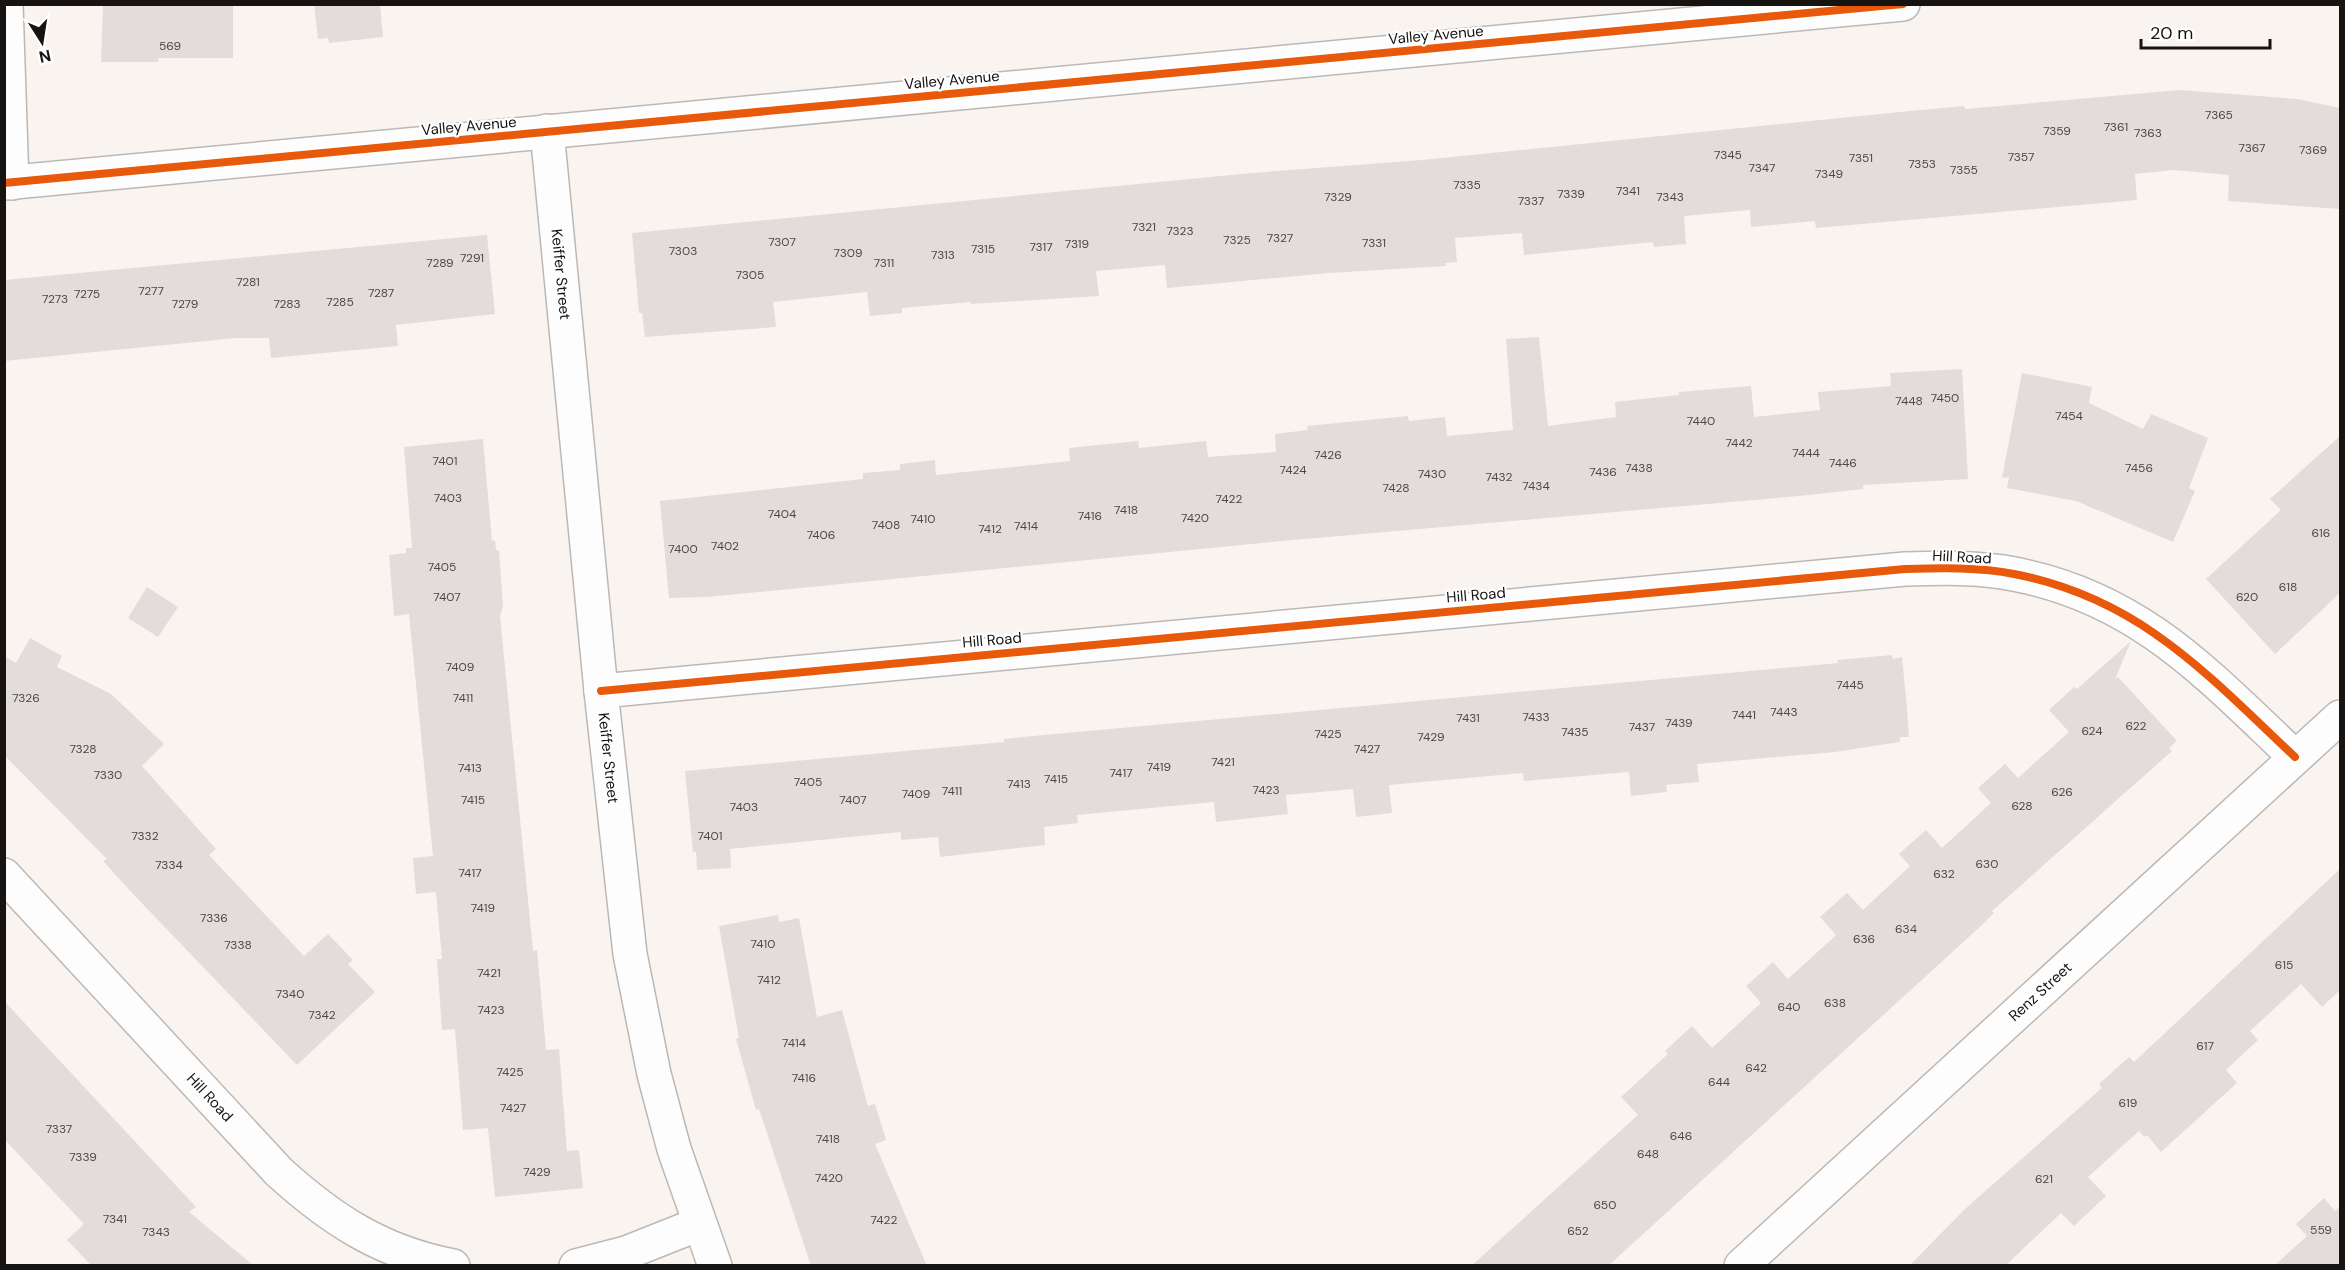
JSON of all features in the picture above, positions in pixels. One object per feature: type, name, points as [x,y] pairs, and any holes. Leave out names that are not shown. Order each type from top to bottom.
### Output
[{"type":"street","points":[[6,4],[8,183]]},
{"type":"street","name":"Valley Avenue","points":[[8,183],[1903,4]]},
{"type":"street","name":"Keiffer Street","points":[[548,131],[621,887],[642,1019],[674,1149],[715,1266]]},
{"type":"street","name":"Hill Road","points":[[601,691],[1893,570],[1962,568],[2013,573],[2059,585],[2104,602],[2124,613],[2184,653],[2295,758]]},
{"type":"street","name":"Renz Street","points":[[1741,1266],[2340,717]]},
{"type":"street","name":"Hill Road","points":[[4,875],[279,1172],[316,1206],[350,1228],[387,1247],[453,1266]]},
{"type":"street","points":[[576,1266],[626,1253],[699,1224]]},
{"type":"building","points":[[103,4],[233,4],[233,58],[158,58],[159,62],[101,62]]},
{"type":"building","points":[[314,4],[380,4],[383,37],[329,43],[328,38],[318,39]]},
{"type":"building","points":[[2180,90],[2297,99],[2340,108],[2340,209],[2228,201],[2229,175],[2174,170],[2135,174],[2137,200],[1816,228],[1815,221],[1751,227],[1750,210],[1684,216],[1686,244],[1654,247],[1653,242],[1524,255],[1522,233],[1455,238],[1457,262],[1445,263],[1446,266],[1329,273],[1167,288],[1165,265],[1096,271],[1099,296],[971,304],[970,302],[902,308],[902,313],[870,316],[867,292],[773,302],[776,327],[645,337],[642,313],[639,313],[632,233],[1252,173],[1422,160],[1964,106],[1965,109]]},
{"type":"building","points":[[487,235],[495,314],[396,325],[398,346],[271,358],[269,338],[236,338],[4,361],[4,280]]},
{"type":"building","points":[[1539,337],[1548,426],[1616,417],[1615,402],[1679,395],[1679,392],[1751,386],[1754,417],[1820,410],[1818,392],[1891,386],[1890,373],[1962,369],[1968,479],[1863,485],[1863,489],[1799,496],[1293,540],[707,597],[669,598],[660,501],[863,479],[863,473],[900,470],[900,464],[935,460],[936,475],[1070,461],[1069,448],[1138,441],[1139,448],[1206,441],[1208,457],[1276,452],[1275,434],[1308,430],[1307,426],[1408,416],[1409,421],[1445,417],[1447,436],[1513,430],[1506,339]]},
{"type":"building","points":[[2022,373],[2092,387],[2089,403],[2143,429],[2151,414],[2208,438],[2189,488],[2195,491],[2173,542],[2076,501],[2007,488],[2009,477],[2002,478]]},
{"type":"building","points":[[2340,436],[2340,593],[2275,654],[2206,579],[2281,510],[2270,499]]},
{"type":"building","points":[[483,439],[492,541],[495,540],[496,550],[499,550],[503,606],[500,616],[533,951],[537,950],[546,1050],[559,1049],[567,1151],[579,1150],[583,1188],[495,1197],[488,1128],[463,1130],[455,1029],[442,1030],[437,959],[442,959],[436,892],[416,894],[413,858],[433,856],[409,614],[394,616],[389,555],[406,553],[406,548],[412,548],[404,447]]},
{"type":"building","points":[[147,587],[178,607],[158,637],[128,618]]},
{"type":"building","points":[[30,638],[62,656],[57,667],[111,694],[164,744],[142,766],[216,849],[209,855],[304,956],[328,934],[353,960],[348,964],[375,992],[297,1065],[133,894],[103,861],[107,859],[4,755],[4,656],[16,663]]},
{"type":"building","points":[[2131,641],[2115,679],[2118,677],[2177,741],[2169,748],[2172,751],[1992,911],[1994,913],[1982,925],[1608,1266],[1471,1266],[1638,1115],[1621,1097],[1668,1054],[1665,1051],[1692,1026],[1712,1048],[1761,1003],[1746,986],[1773,962],[1788,979],[1836,935],[1820,917],[1847,893],[1863,910],[1910,866],[1899,854],[1926,830],[1942,848],[1991,803],[1978,788],[2005,764],[2018,778],[2069,732],[2049,710],[2074,687],[2077,689]]},
{"type":"building","points":[[1892,655],[1893,659],[1902,657],[1909,737],[1900,737],[1900,742],[1835,752],[1697,764],[1699,782],[1666,785],[1667,792],[1631,796],[1629,772],[1524,781],[1523,773],[1389,785],[1392,813],[1356,817],[1353,789],[1286,795],[1288,814],[1216,822],[1214,802],[1077,815],[1078,823],[1044,827],[1045,845],[940,857],[938,837],[901,840],[901,832],[730,849],[731,868],[697,870],[696,852],[693,852],[685,771],[1004,742],[1004,739],[1033,736],[1838,663],[1837,660]]},
{"type":"building","points":[[2340,869],[2340,990],[2322,1007],[2301,984],[2250,1031],[2258,1040],[2226,1070],[2237,1083],[2161,1152],[2147,1135],[2144,1137],[2139,1131],[2088,1177],[2106,1196],[2074,1226],[2061,1213],[2005,1266],[1909,1266],[1965,1209],[2102,1088],[2099,1084],[2129,1057],[2134,1062]]},
{"type":"building","points":[[778,915],[779,922],[799,918],[817,1017],[842,1010],[868,1106],[875,1104],[886,1140],[875,1144],[927,1266],[811,1266],[759,1109],[756,1110],[736,1039],[739,1038],[719,926]]},
{"type":"building","points":[[4,1001],[196,1207],[189,1212],[254,1266],[92,1266],[67,1240],[84,1224],[4,1139]]},
{"type":"building","points":[[2324,1198],[2335,1211],[2340,1206],[2340,1266],[2274,1266],[2307,1236],[2296,1224]]},
{"type":"cycle path","points":[[4,183],[1903,4]]},
{"type":"cycle path","points":[[601,691],[1905,569],[1960,568],[2014,574],[2058,585],[2098,601],[2135,621],[2168,643],[2200,669],[2295,757]]}]
